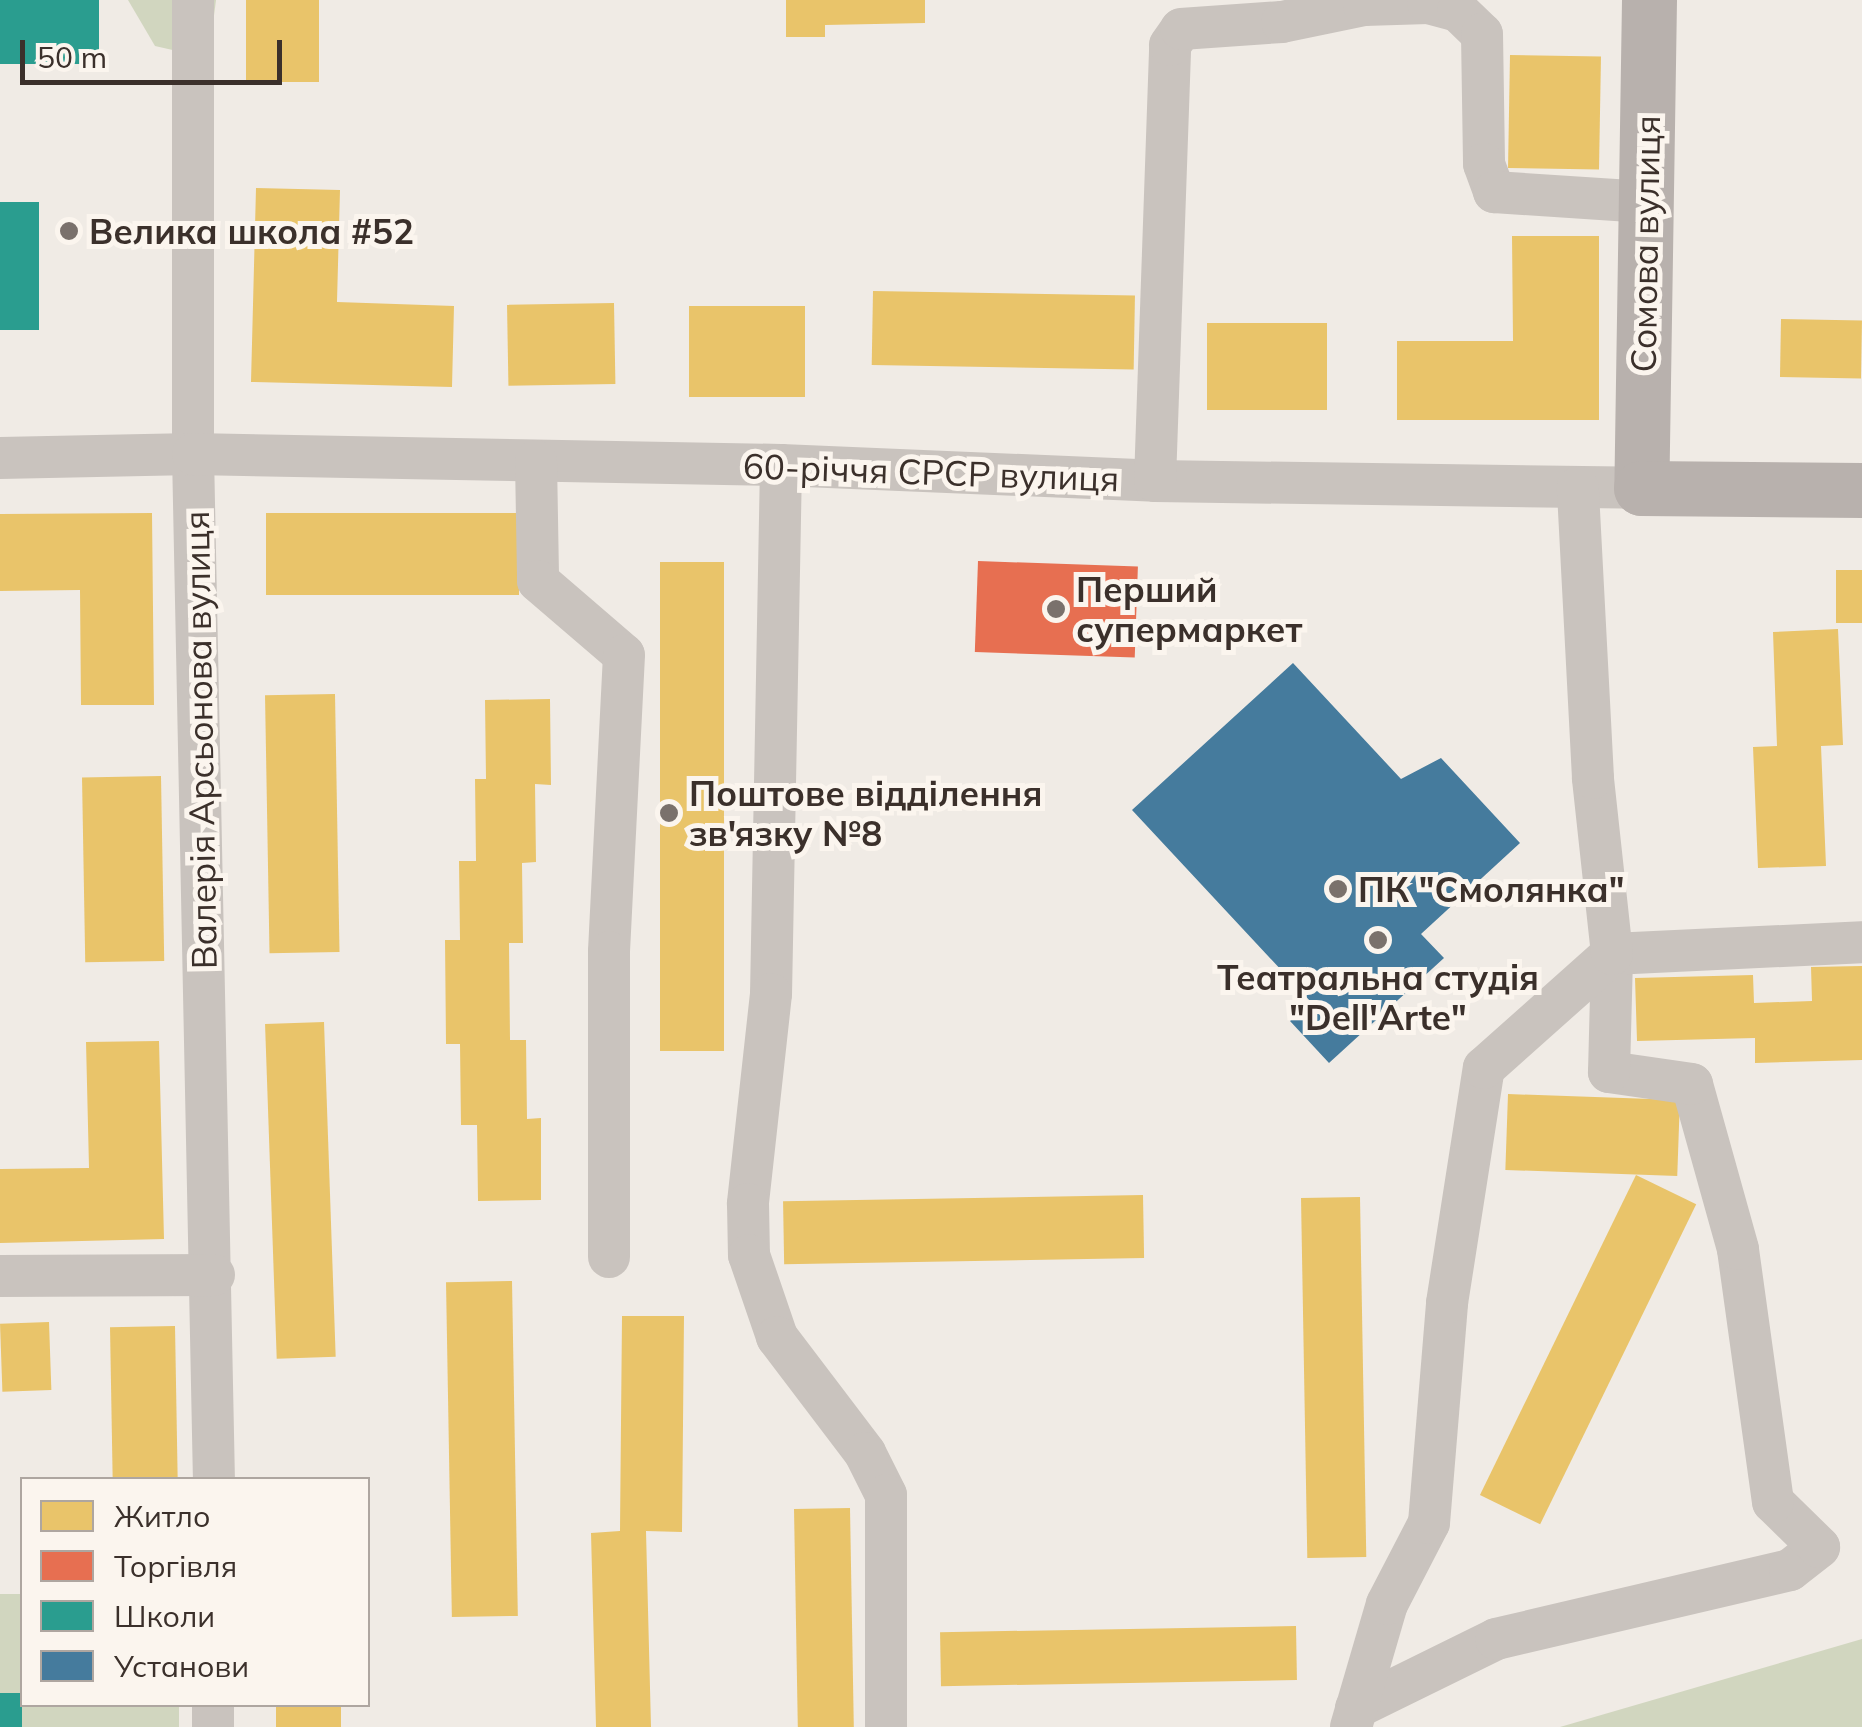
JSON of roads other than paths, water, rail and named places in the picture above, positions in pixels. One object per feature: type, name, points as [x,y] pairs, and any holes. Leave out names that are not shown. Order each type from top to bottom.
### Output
[{"type":"main road","name":"Сомова вулиця","points":[[1641,488],[1649,0]]},
{"type":"main road","name":"60-річчя СРСР вулиця","points":[[1641,488],[1862,490]]},
{"type":"street","name":"Валерія Арсьонова вулиця","points":[[192,0],[193,454],[214,1275],[214,1477]]},
{"type":"street","points":[[1155,481],[1170,44],[1176,14],[1262,25],[1364,5],[1428,4],[1458,10],[1482,34],[1484,164],[1494,192],[1646,202]]},
{"type":"street","name":"60-річчя СРСР вулиця","points":[[0,458],[193,454],[780,465],[1155,481],[1641,488]]},
{"type":"street","points":[[536,461],[538,582],[624,654],[609,952],[609,1257]]},
{"type":"street","points":[[780,465],[771,994],[748,1204],[749,1255],[776,1337],[865,1454],[886,1495],[886,1727]]},
{"type":"street","points":[[1353,1718],[1496,1639],[1790,1570],[1819,1547],[1773,1502],[1738,1248],[1692,1084],[1609,1072],[1612,954],[1593,778],[1578,487]]},
{"type":"street","points":[[1353,1718],[1387,1604],[1429,1523],[1447,1303],[1484,1068],[1612,954],[1862,942]]},
{"type":"street","points":[[0,1276],[214,1275]]},
{"type":"place","name":"Велика школа #52","points":[[69,231]]},
{"type":"place","name":"Перший супермаркет","points":[[1056,609]]},
{"type":"place","name":"Поштове відділення зв'язку №8","points":[[669,813]]},
{"type":"place","name":"ПК \"Смолянка\"","points":[[1338,889]]},
{"type":"place","name":"Театральна студiя \"Dell'Arte\"","points":[[1378,940]]}]
